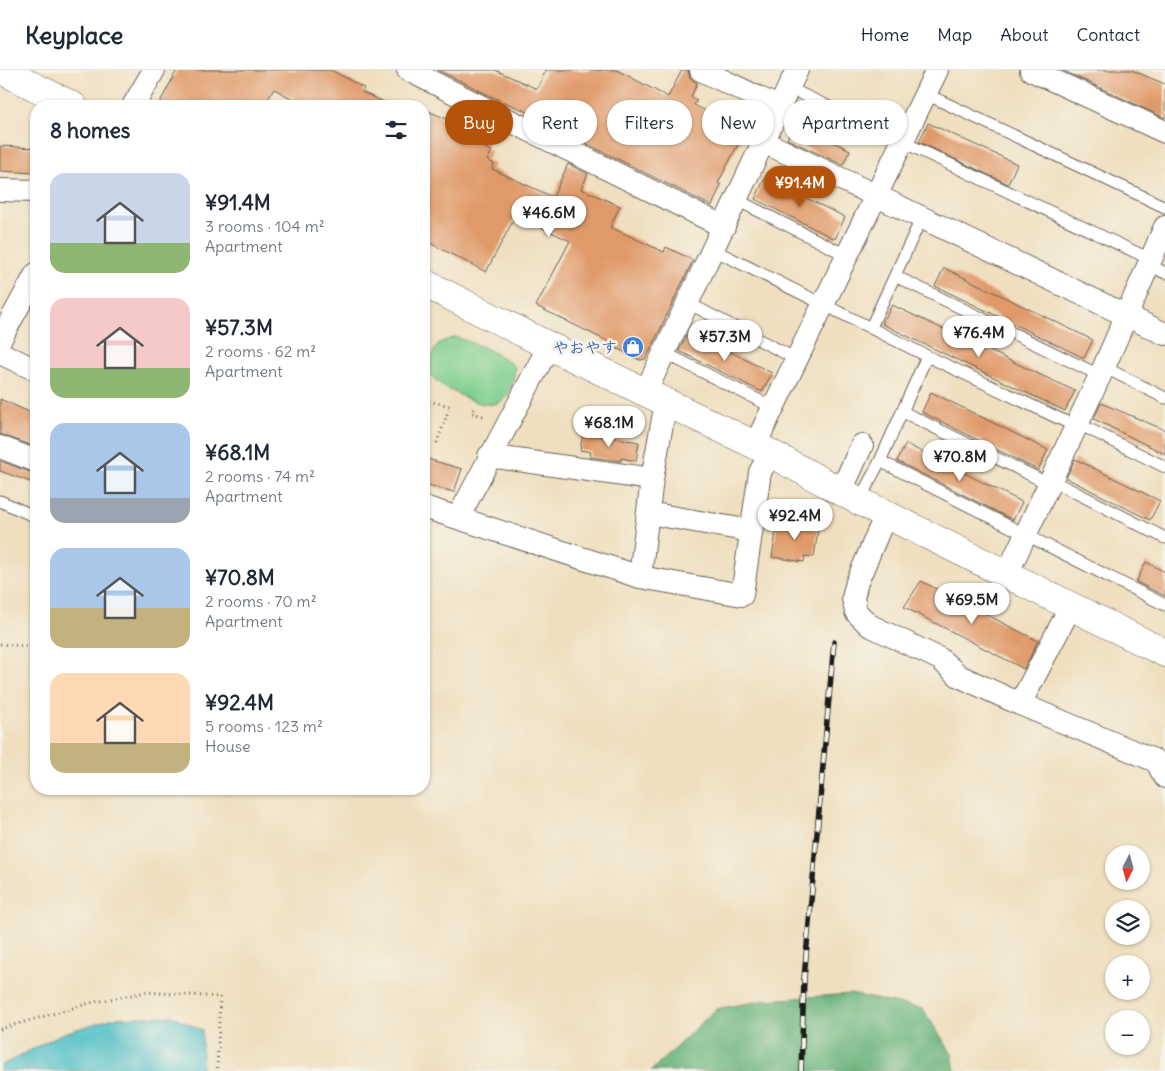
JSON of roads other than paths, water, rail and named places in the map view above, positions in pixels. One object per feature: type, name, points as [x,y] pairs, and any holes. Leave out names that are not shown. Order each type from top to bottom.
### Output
[{"type":"street","points":[[1,70],[61,100]]},
{"type":"street","points":[[136,100],[154,70]]},
{"type":"street","points":[[701,70],[789,88],[774,120]]},
{"type":"street","points":[[907,133],[937,70]]},
{"type":"street","points":[[1031,70],[1165,132]]},
{"type":"street","points":[[417,72],[724,227]]},
{"type":"street","points":[[640,577],[652,479],[656,397],[665,353],[763,145]]},
{"type":"street","points":[[770,145],[1165,334]]},
{"type":"street","points":[[430,509],[640,577],[742,595],[763,449],[774,408],[878,197],[901,145]]},
{"type":"street","points":[[0,190],[30,190]]},
{"type":"street","points":[[1007,574],[1126,314],[1154,265],[1165,227]]},
{"type":"street","points":[[0,340],[30,285]]},
{"type":"street","points":[[430,286],[549,346],[763,449],[850,496],[1165,653]]},
{"type":"street","points":[[458,518],[549,346]]},
{"type":"street","points":[[0,353],[30,367]]},
{"type":"street","points":[[850,496],[862,445]]},
{"type":"street","points":[[0,447],[30,459]]},
{"type":"street","points":[[490,456],[652,479]]},
{"type":"street","points":[[648,513],[751,531]]},
{"type":"street","points":[[886,514],[857,582],[853,598],[856,612],[869,625],[940,659],[959,676],[1020,704],[1156,761],[1165,777]]},
{"type":"street","points":[[1020,704],[1071,606]]},
{"type":"lane","points":[[789,88],[814,100]]},
{"type":"lane","points":[[926,94],[1165,207]]},
{"type":"lane","points":[[906,145],[1154,265]]},
{"type":"lane","points":[[737,200],[848,256]]},
{"type":"lane","points":[[871,328],[922,217]]},
{"type":"lane","points":[[714,250],[927,356],[1165,467]]},
{"type":"lane","points":[[895,276],[1101,371],[1165,398]]},
{"type":"lane","points":[[688,303],[798,360]]},
{"type":"lane","points":[[665,353],[774,408]]},
{"type":"lane","points":[[850,496],[880,461],[927,356]]},
{"type":"lane","points":[[903,412],[1165,538]]},
{"type":"lane","points":[[880,461],[1165,606]]},
{"type":"lane","points":[[0,502],[30,515]]},
{"type":"water","points":[[172,1016],[202,1030],[202,1071],[0,1071],[0,1066],[61,1034],[114,1018]]},
{"type":"railway","points":[[801,1071],[804,979],[834,642]]},
{"type":"place","name":"やおやす","points":[[633,347]]}]
